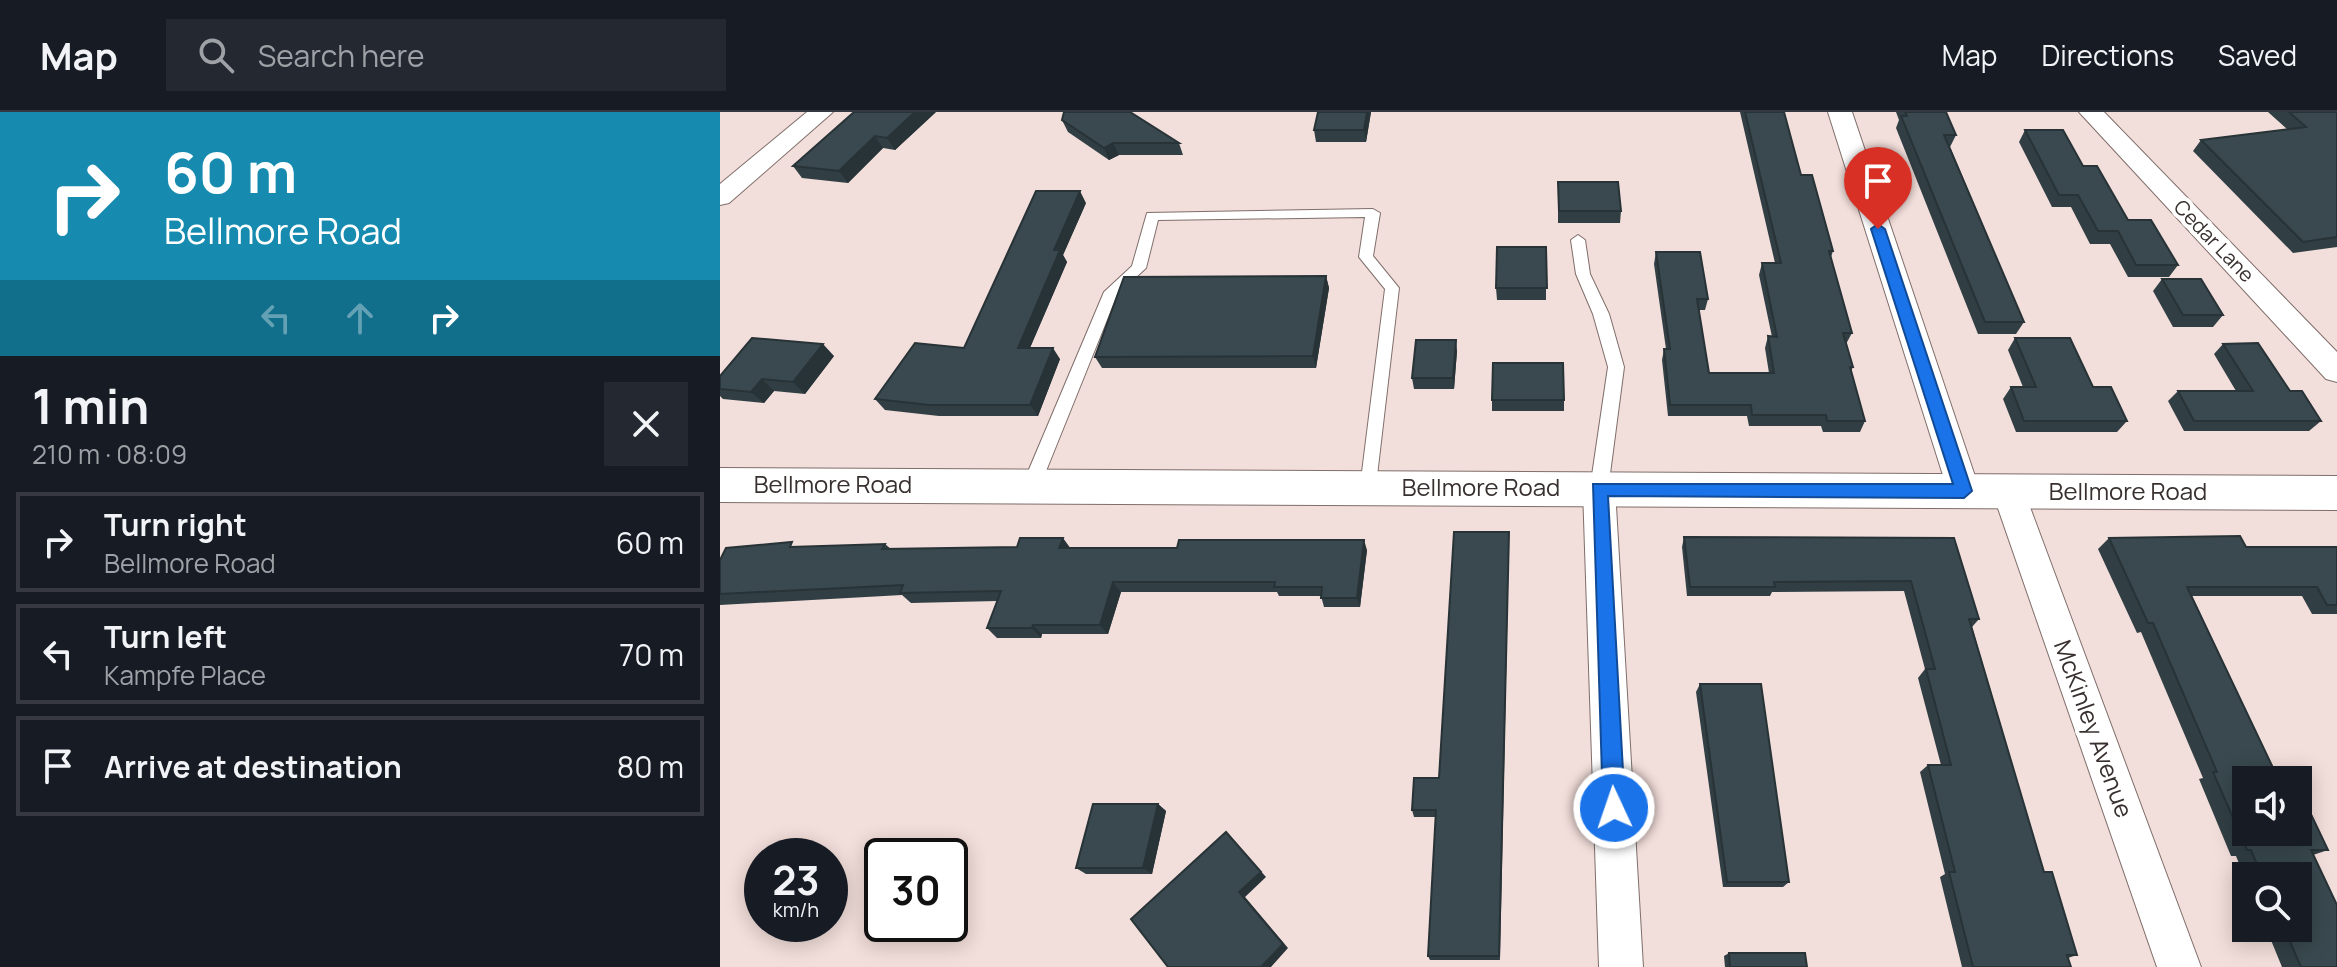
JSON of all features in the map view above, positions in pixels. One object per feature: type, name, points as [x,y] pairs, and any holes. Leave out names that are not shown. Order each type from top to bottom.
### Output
[{"type":"main road","name":"Bellmore Road","points":[[720,485],[2337,493]]},
{"type":"street","points":[[721,195],[821,112]]},
{"type":"street","points":[[1840,112],[1964,491]]},
{"type":"street","name":"Cedar Lane","points":[[2091,112],[2337,371]]},
{"type":"street","points":[[1599,489],[1621,967]]},
{"type":"street","name":"McKinley Avenue","points":[[2008,491],[2179,967]]},
{"type":"lane","points":[[1031,486],[1111,292],[1139,268],[1152,216],[1373,213],[1366,257],[1392,288],[1369,488]]},
{"type":"lane","points":[[1578,240],[1583,274],[1601,314],[1616,367],[1599,489]]},
{"type":"building","points":[[854,112],[915,112],[887,138],[875,136],[839,171],[793,166]]},
{"type":"building","points":[[1064,112],[1130,112],[1179,143],[1113,143],[1104,148],[1062,120]]},
{"type":"building","points":[[1318,112],[1367,112],[1364,130],[1314,130]]},
{"type":"building","points":[[1745,112],[1784,112],[1801,175],[1812,175],[1852,333],[1843,333],[1865,421],[1827,421],[1826,415],[1752,415],[1751,405],[1670,405],[1664,349],[1670,349],[1656,252],[1700,252],[1708,299],[1697,299],[1709,373],[1774,373],[1768,336],[1777,337],[1762,263],[1781,263]]},
{"type":"building","points":[[1905,112],[1946,112],[1956,135],[1944,135],[2024,322],[1985,322],[1901,116],[1907,116]]},
{"type":"building","points":[[2289,112],[2337,112],[2337,237],[2303,242],[2201,140],[2306,127]]},
{"type":"building","points":[[2025,130],[2063,130],[2083,166],[2097,166],[2128,220],[2151,220],[2178,265],[2136,265],[2118,231],[2098,231],[2078,195],[2059,195]]},
{"type":"building","points":[[1558,182],[1618,182],[1621,211],[1559,211]]},
{"type":"building","points":[[1036,191],[1080,191],[1054,250],[1060,250],[1018,348],[1053,348],[1030,405],[929,405],[875,399],[915,343],[964,348]]},
{"type":"building","points":[[1497,247],[1546,247],[1547,288],[1496,288]]},
{"type":"building","points":[[1326,276],[1313,356],[1095,357],[1124,277]]},
{"type":"building","points":[[2162,279],[2201,279],[2223,315],[2183,315]]},
{"type":"building","points":[[752,338],[823,344],[793,382],[762,379],[751,392],[720,389],[720,376]]},
{"type":"building","points":[[2015,338],[2070,338],[2093,387],[2111,387],[2127,421],[2024,421],[2011,387],[2036,387]]},
{"type":"building","points":[[1416,340],[1456,340],[1453,378],[1412,378]]},
{"type":"building","points":[[2258,343],[2290,391],[2302,391],[2321,421],[2194,421],[2178,391],[2253,391],[2223,344]]},
{"type":"building","points":[[1493,363],[1563,363],[1564,400],[1492,400]]},
{"type":"building","points":[[1454,532],[1509,532],[1499,956],[1428,956],[1436,810],[1412,810],[1414,778],[1439,778]]},
{"type":"building","points":[[2240,536],[2246,547],[2337,547],[2337,605],[2327,605],[2317,587],[2187,587],[2272,766],[2232,766],[2232,816],[2213,772],[2217,772],[2153,623],[2148,623],[2109,538]]},
{"type":"building","points":[[1684,537],[1954,538],[1979,619],[1969,619],[2044,872],[2052,872],[2077,955],[2067,955],[2071,967],[1973,967],[1949,872],[1955,872],[1928,765],[1951,765],[1926,669],[1935,669],[1911,581],[1774,582],[1775,587],[1690,587]]},
{"type":"building","points":[[1020,538],[1063,538],[1059,548],[1177,548],[1179,540],[1364,540],[1357,598],[1321,598],[1322,587],[1274,587],[1275,582],[1113,582],[1100,625],[987,628],[1001,591],[900,593],[903,585],[720,594],[720,560],[726,548],[792,542],[790,547],[885,544],[882,549],[1017,547]]},
{"type":"building","points":[[1700,684],[1761,684],[1789,882],[1727,882]]},
{"type":"building","points":[[1093,804],[1158,804],[1143,868],[1076,868]]},
{"type":"building","points":[[2312,816],[2328,850],[2311,850],[2337,905],[2337,967],[2301,967],[2290,942],[2312,942],[2312,862],[2256,862],[2251,850],[2245,846],[2312,846]]},
{"type":"building","points":[[1226,832],[1261,872],[1239,892],[1283,944],[1261,967],[1168,967],[1131,919]]},
{"type":"building","points":[[1729,953],[1805,953],[1807,967],[1730,967]]},
{"type":"route","points":[[1614,808],[1599,489],[1964,491],[1878,229]]}]
